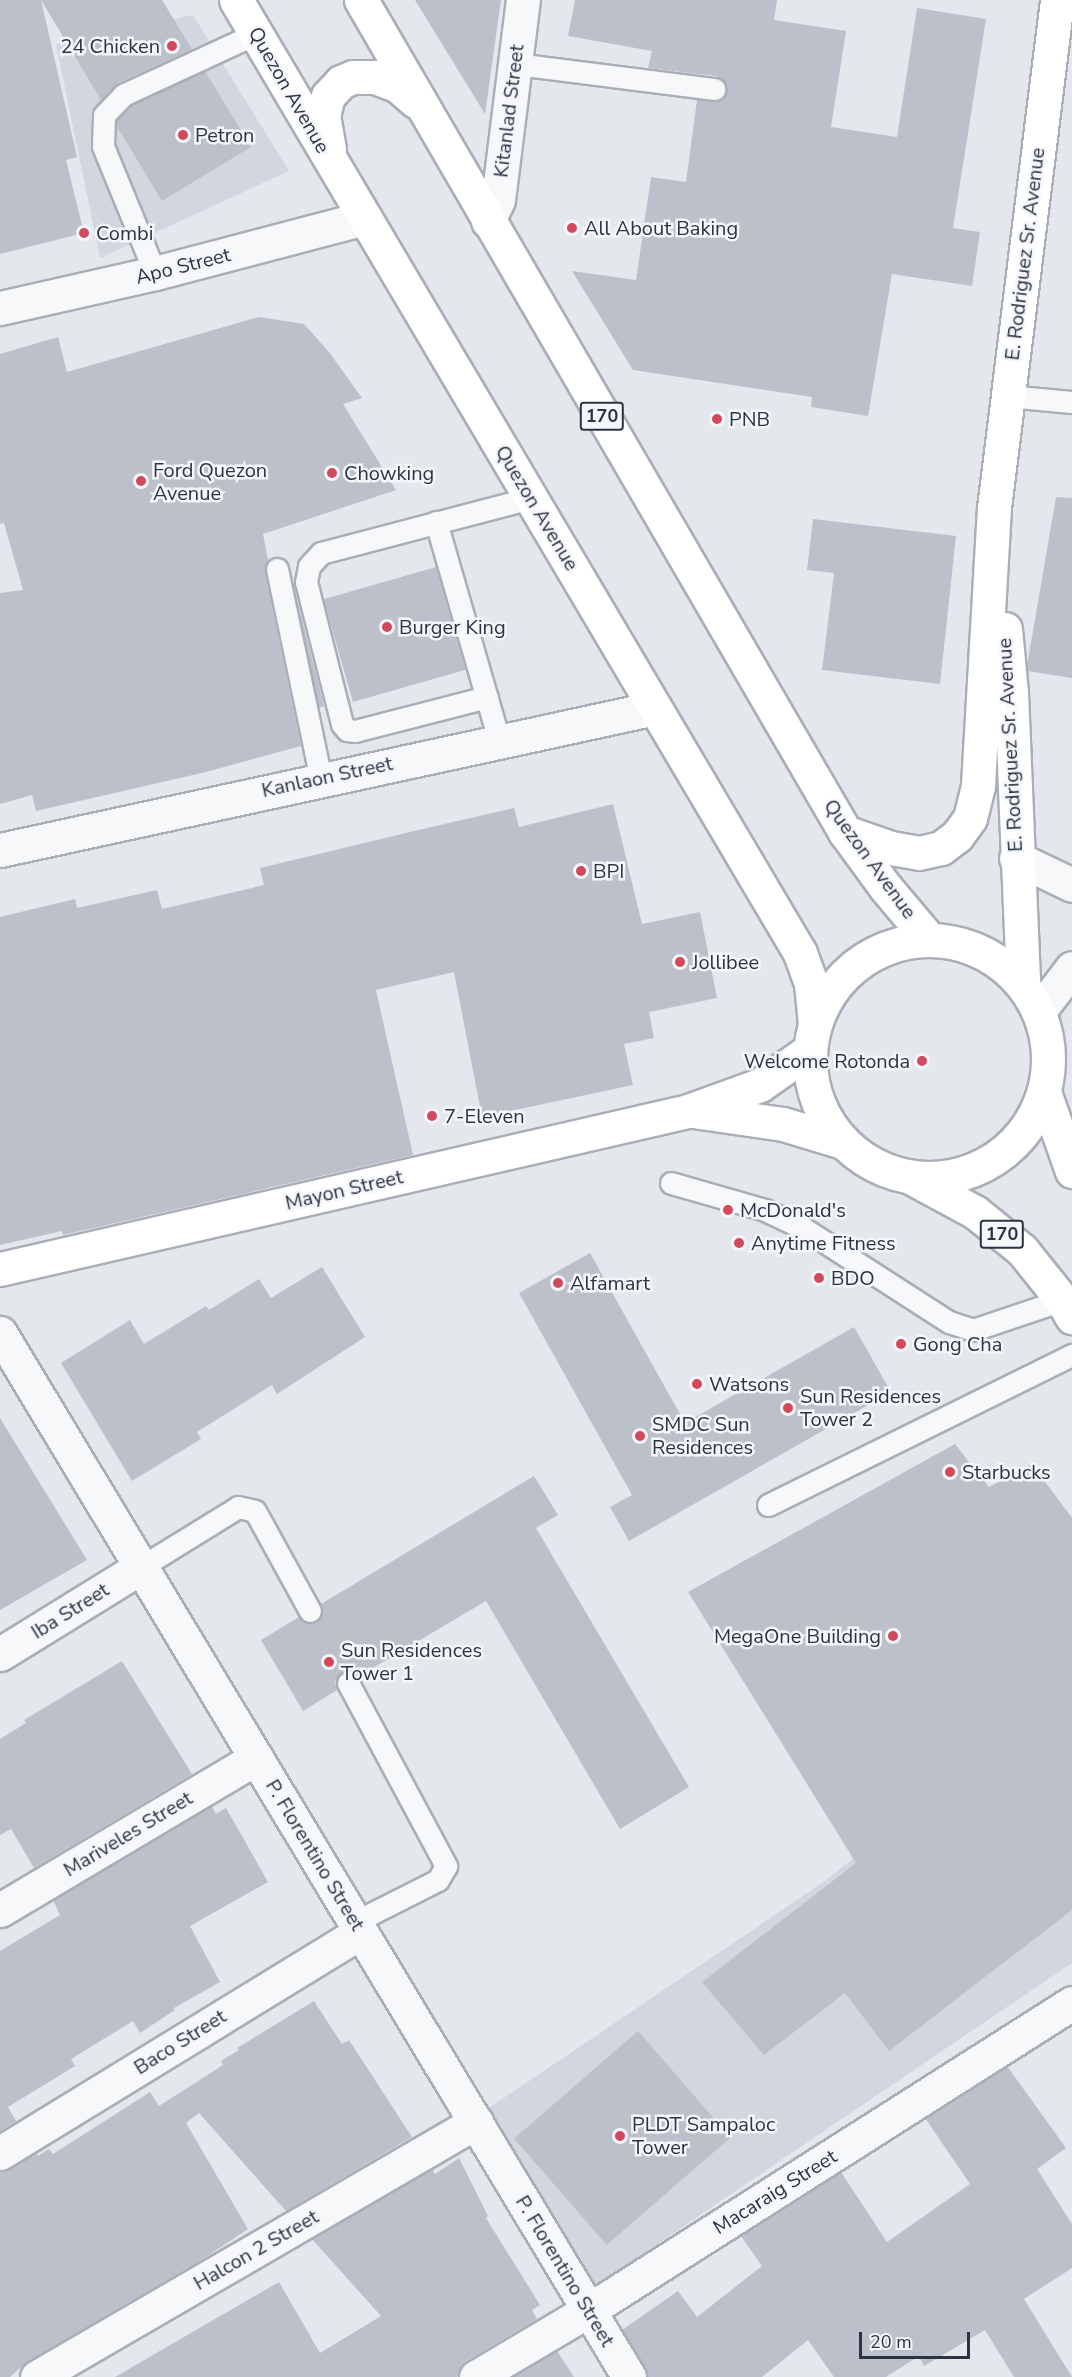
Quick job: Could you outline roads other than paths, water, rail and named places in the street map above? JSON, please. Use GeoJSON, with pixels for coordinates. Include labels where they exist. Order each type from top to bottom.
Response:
{"type":"FeatureCollection","features":[{"type":"Feature","properties":{"kind":"main road","name":"Quezon Avenue"},"geometry":{"type":"LineString","coordinates":[[236,0],[800,953],[811,984],[812,1037]]}},
{"type":"Feature","properties":{"kind":"main road","name":"Quezon Avenue"},"geometry":{"type":"LineString","coordinates":[[361,0],[845,832],[886,888],[929,939]]}},
{"type":"Feature","properties":{"kind":"main road","name":"E. Rodriguez Sr. Avenue"},"geometry":{"type":"LineString","coordinates":[[845,832],[891,848],[919,853],[941,848],[957,836],[970,818],[982,754],[994,508],[1057,0]]}},
{"type":"Feature","properties":{"kind":"main road"},"geometry":{"type":"LineString","coordinates":[[336,170],[325,135],[323,116],[328,96],[341,82],[363,75],[385,80],[408,93],[424,111]]}},
{"type":"Feature","properties":{"kind":"main road","name":"E. Rodriguez Sr. Avenue"},"geometry":{"type":"LineString","coordinates":[[994,508],[1011,693],[1016,858],[1023,983]]}},
{"type":"Feature","properties":{"kind":"main road","name":"170"},"geometry":{"type":"LineString","coordinates":[[910,1177],[956,1176],[993,1160],[1015,1142],[1027,1126],[1044,1092],[1048,1065],[1047,1046],[1039,1011],[1023,983],[1006,966],[986,952],[958,942],[929,939],[899,942],[871,954],[846,972],[827,996],[812,1037],[815,1095],[822,1112],[843,1142],[872,1164],[910,1177],[975,1212],[1022,1250],[1067,1308]]}},
{"type":"Feature","properties":{"kind":"main road","name":"Mayon Street"},"geometry":{"type":"LineString","coordinates":[[0,1269],[688,1111],[760,1085],[812,1037]]}},
{"type":"Feature","properties":{"kind":"main road","name":"170"},"geometry":{"type":"LineString","coordinates":[[1044,1092],[1072,1171]]}},
{"type":"Feature","properties":{"kind":"main road","name":"Mayon Street"},"geometry":{"type":"LineString","coordinates":[[688,1111],[783,1124],[843,1142]]}},
{"type":"Feature","properties":{"kind":"street","name":"Kitanlad Street"},"geometry":{"type":"LineString","coordinates":[[488,221],[498,200],[524,0]]}},
{"type":"Feature","properties":{"kind":"street","name":"Apo Street"},"geometry":{"type":"LineString","coordinates":[[0,308],[155,273],[366,218]]}},
{"type":"Feature","properties":{"kind":"street","name":"Kanlaon Street"},"geometry":{"type":"LineString","coordinates":[[0,849],[655,708]]}},
{"type":"Feature","properties":{"kind":"street"},"geometry":{"type":"LineString","coordinates":[[1016,858],[1072,885]]}},
{"type":"Feature","properties":{"kind":"street"},"geometry":{"type":"LineString","coordinates":[[1039,1011],[1072,968]]}},
{"type":"Feature","properties":{"kind":"street","name":"P. Florentino Street"},"geometry":{"type":"LineString","coordinates":[[0,1334],[8,1367],[142,1556],[256,1758],[629,2377]]}},
{"type":"Feature","properties":{"kind":"street","name":"Iba Street"},"geometry":{"type":"LineString","coordinates":[[0,1654],[142,1556]]}},
{"type":"Feature","properties":{"kind":"street","name":"Mariveles Street"},"geometry":{"type":"LineString","coordinates":[[0,1910],[256,1758]]}},
{"type":"Feature","properties":{"kind":"street","name":"Baco Street"},"geometry":{"type":"LineString","coordinates":[[0,2153],[358,1927]]}},
{"type":"Feature","properties":{"kind":"street","name":"Macaraig Street"},"geometry":{"type":"LineString","coordinates":[[476,2377],[589,2310],[1072,2003]]}},
{"type":"Feature","properties":{"kind":"street","name":"Halcon 2 Street"},"geometry":{"type":"LineString","coordinates":[[37,2377],[476,2122]]}},
{"type":"Feature","properties":{"kind":"lane"},"geometry":{"type":"LineString","coordinates":[[155,273],[103,146],[105,115],[123,95],[257,33]]}},
{"type":"Feature","properties":{"kind":"lane"},"geometry":{"type":"LineString","coordinates":[[516,64],[714,89]]}},
{"type":"Feature","properties":{"kind":"lane"},"geometry":{"type":"LineString","coordinates":[[1007,396],[1072,402]]}},
{"type":"Feature","properties":{"kind":"lane"},"geometry":{"type":"LineString","coordinates":[[487,697],[355,731],[347,730],[342,724],[306,582],[309,566],[321,553],[531,498]]}},
{"type":"Feature","properties":{"kind":"lane"},"geometry":{"type":"LineString","coordinates":[[436,522],[499,740]]}},
{"type":"Feature","properties":{"kind":"lane"},"geometry":{"type":"LineString","coordinates":[[276,569],[321,779]]}},
{"type":"Feature","properties":{"kind":"lane"},"geometry":{"type":"LineString","coordinates":[[671,1183],[765,1210],[794,1224],[949,1322],[973,1330],[1067,1308]]}},
{"type":"Feature","properties":{"kind":"lane"},"geometry":{"type":"LineString","coordinates":[[768,1505],[1072,1356]]}},
{"type":"Feature","properties":{"kind":"lane"},"geometry":{"type":"LineString","coordinates":[[142,1556],[238,1507],[255,1511],[310,1611]]}},
{"type":"Feature","properties":{"kind":"lane"},"geometry":{"type":"LineString","coordinates":[[348,1683],[446,1866],[438,1880],[358,1927]]}},
{"type":"Feature","properties":{"kind":"place","name":"24 Chicken"},"geometry":{"type":"Point","coordinates":[172,46]}},
{"type":"Feature","properties":{"kind":"place","name":"Petron"},"geometry":{"type":"Point","coordinates":[183,135]}},
{"type":"Feature","properties":{"kind":"place","name":"All About Baking"},"geometry":{"type":"Point","coordinates":[572,228]}},
{"type":"Feature","properties":{"kind":"place","name":"Combi"},"geometry":{"type":"Point","coordinates":[84,233]}},
{"type":"Feature","properties":{"kind":"place","name":"PNB"},"geometry":{"type":"Point","coordinates":[717,419]}},
{"type":"Feature","properties":{"kind":"place","name":"Chowking"},"geometry":{"type":"Point","coordinates":[332,473]}},
{"type":"Feature","properties":{"kind":"place","name":"Ford Quezon Avenue"},"geometry":{"type":"Point","coordinates":[141,481]}},
{"type":"Feature","properties":{"kind":"place","name":"Burger King"},"geometry":{"type":"Point","coordinates":[387,627]}},
{"type":"Feature","properties":{"kind":"place","name":"BPI"},"geometry":{"type":"Point","coordinates":[581,871]}},
{"type":"Feature","properties":{"kind":"place","name":"Jollibee"},"geometry":{"type":"Point","coordinates":[680,962]}},
{"type":"Feature","properties":{"kind":"place","name":"Welcome Rotonda"},"geometry":{"type":"Point","coordinates":[922,1061]}},
{"type":"Feature","properties":{"kind":"place","name":"7-Eleven"},"geometry":{"type":"Point","coordinates":[432,1116]}},
{"type":"Feature","properties":{"kind":"place","name":"McDonald's"},"geometry":{"type":"Point","coordinates":[728,1210]}},
{"type":"Feature","properties":{"kind":"place","name":"Anytime Fitness"},"geometry":{"type":"Point","coordinates":[739,1243]}},
{"type":"Feature","properties":{"kind":"place","name":"BDO"},"geometry":{"type":"Point","coordinates":[819,1278]}},
{"type":"Feature","properties":{"kind":"place","name":"Alfamart"},"geometry":{"type":"Point","coordinates":[558,1283]}},
{"type":"Feature","properties":{"kind":"place","name":"Gong Cha"},"geometry":{"type":"Point","coordinates":[901,1344]}},
{"type":"Feature","properties":{"kind":"place","name":"Watsons"},"geometry":{"type":"Point","coordinates":[697,1384]}},
{"type":"Feature","properties":{"kind":"place","name":"Sun Residences Tower 2"},"geometry":{"type":"Point","coordinates":[788,1408]}},
{"type":"Feature","properties":{"kind":"place","name":"SMDC Sun Residences"},"geometry":{"type":"Point","coordinates":[640,1436]}},
{"type":"Feature","properties":{"kind":"place","name":"Starbucks"},"geometry":{"type":"Point","coordinates":[950,1472]}},
{"type":"Feature","properties":{"kind":"place","name":"MegaOne Building"},"geometry":{"type":"Point","coordinates":[893,1636]}},
{"type":"Feature","properties":{"kind":"place","name":"Sun Residences Tower 1"},"geometry":{"type":"Point","coordinates":[329,1662]}},
{"type":"Feature","properties":{"kind":"place","name":"PLDT Sampaloc Tower"},"geometry":{"type":"Point","coordinates":[620,2136]}}]}
